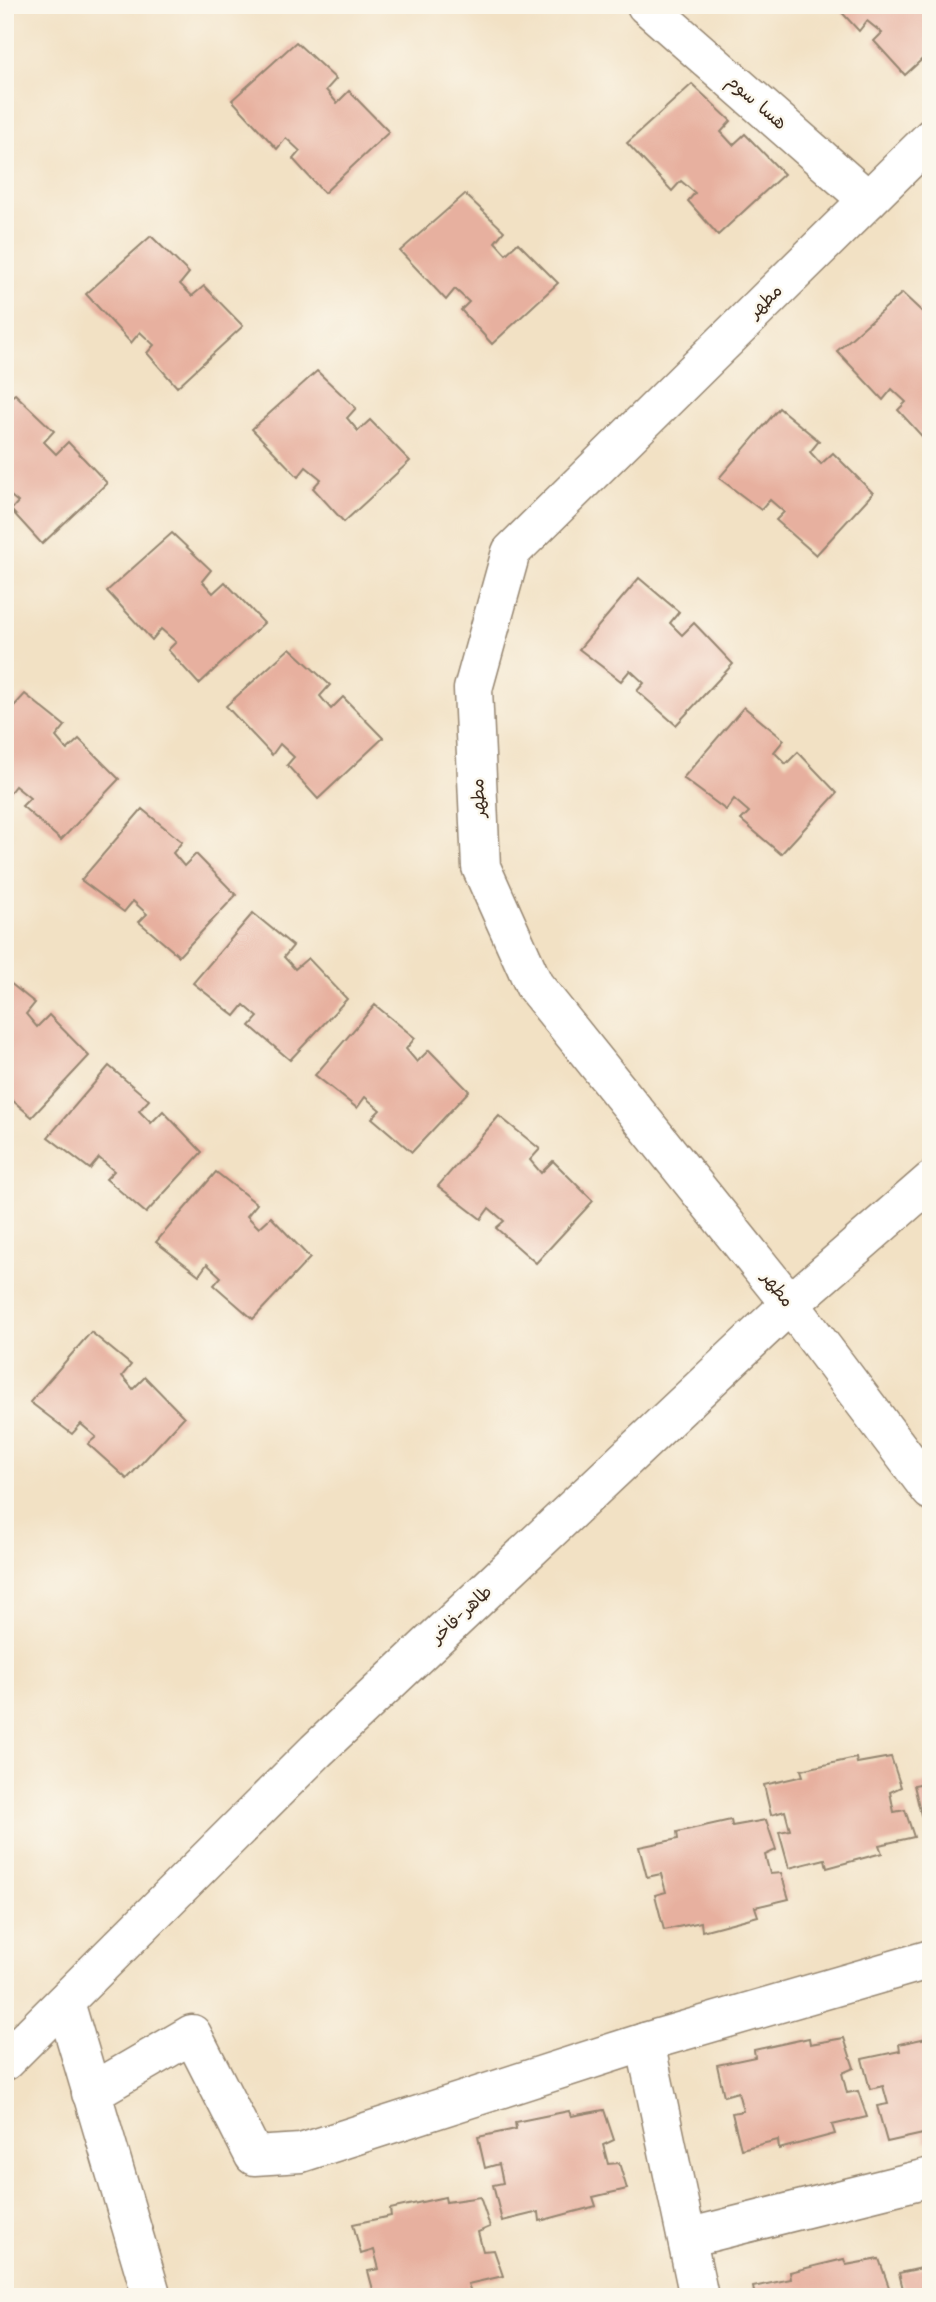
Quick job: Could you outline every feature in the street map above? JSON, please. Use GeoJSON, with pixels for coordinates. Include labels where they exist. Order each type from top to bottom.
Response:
{"type":"FeatureCollection","features":[{"type":"Feature","properties":{"kind":"street","name":"هسا سوم"},"geometry":{"type":"LineString","coordinates":[[646,5],[868,200]]}},
{"type":"Feature","properties":{"kind":"street","name":"مطهر"},"geometry":{"type":"LineString","coordinates":[[931,138],[511,551],[473,689],[481,867],[534,985],[790,1304],[931,1491]]}},
{"type":"Feature","properties":{"kind":"street","name":"طاهر-فاخر"},"geometry":{"type":"LineString","coordinates":[[5,2062],[316,1751],[790,1304],[931,1181]]}},
{"type":"Feature","properties":{"kind":"street"},"geometry":{"type":"LineString","coordinates":[[92,2093],[192,2034],[254,2156],[301,2153],[645,2042],[931,1959]]}},
{"type":"Feature","properties":{"kind":"street"},"geometry":{"type":"LineString","coordinates":[[65,2003],[152,2297]]}},
{"type":"Feature","properties":{"kind":"street"},"geometry":{"type":"LineString","coordinates":[[645,2042],[699,2297]]}},
{"type":"Feature","properties":{"kind":"street"},"geometry":{"type":"LineString","coordinates":[[687,2238],[931,2177]]}},
{"type":"Feature","properties":{"kind":"building"},"geometry":{"type":"Polygon","coordinates":[[[835,5],[931,5],[931,51],[905,75],[874,41],[882,33],[867,21],[859,31],[835,5]]]}},
{"type":"Feature","properties":{"kind":"building"},"geometry":{"type":"Polygon","coordinates":[[[296,42],[336,79],[326,90],[337,103],[349,91],[389,132],[324,193],[293,159],[300,151],[286,138],[277,149],[232,100],[296,42]]]}},
{"type":"Feature","properties":{"kind":"building"},"geometry":{"type":"Polygon","coordinates":[[[692,84],[731,121],[721,132],[733,145],[745,134],[784,174],[718,235],[688,201],[695,193],[681,181],[672,191],[627,143],[692,84]]]}},
{"type":"Feature","properties":{"kind":"building"},"geometry":{"type":"Polygon","coordinates":[[[465,194],[504,231],[495,242],[506,254],[518,243],[558,283],[492,344],[461,310],[469,302],[455,289],[446,300],[400,251],[465,194]]]}},
{"type":"Feature","properties":{"kind":"building"},"geometry":{"type":"Polygon","coordinates":[[[151,236],[189,273],[180,284],[192,296],[204,286],[243,326],[177,387],[147,353],[154,345],[140,332],[131,343],[86,294],[151,236]]]}},
{"type":"Feature","properties":{"kind":"building"},"geometry":{"type":"Polygon","coordinates":[[[902,293],[931,320],[929,444],[898,410],[906,402],[892,389],[883,400],[837,351],[902,293]]]}},
{"type":"Feature","properties":{"kind":"building"},"geometry":{"type":"Polygon","coordinates":[[[317,371],[356,408],[347,418],[358,431],[370,420],[410,461],[344,522],[313,488],[321,479],[306,467],[298,477],[252,429],[317,371]]]}},
{"type":"Feature","properties":{"kind":"building"},"geometry":{"type":"Polygon","coordinates":[[[15,394],[54,431],[44,442],[56,454],[68,442],[107,483],[42,544],[11,510],[18,502],[5,491],[5,402],[15,394]]]}},
{"type":"Feature","properties":{"kind":"building"},"geometry":{"type":"Polygon","coordinates":[[[779,408],[819,441],[810,452],[821,464],[833,453],[873,493],[816,555],[776,520],[784,512],[770,500],[761,510],[719,478],[779,408]]]}},
{"type":"Feature","properties":{"kind":"building"},"geometry":{"type":"Polygon","coordinates":[[[172,533],[211,570],[202,581],[213,593],[225,582],[264,623],[199,684],[168,650],[176,642],[161,629],[152,640],[107,591],[172,533]]]}},
{"type":"Feature","properties":{"kind":"building"},"geometry":{"type":"Polygon","coordinates":[[[639,578],[679,612],[670,623],[682,635],[694,623],[733,664],[676,725],[637,691],[644,683],[630,670],[621,681],[579,649],[639,578]]]}},
{"type":"Feature","properties":{"kind":"building"},"geometry":{"type":"Polygon","coordinates":[[[290,648],[330,685],[320,696],[331,709],[343,697],[383,738],[318,799],[287,765],[294,757],[280,744],[272,755],[226,706],[290,648]]]}},
{"type":"Feature","properties":{"kind":"building"},"geometry":{"type":"Polygon","coordinates":[[[25,694],[65,726],[56,737],[67,750],[79,739],[119,779],[61,840],[22,806],[30,798],[15,786],[5,795],[5,716],[25,694]]]}},
{"type":"Feature","properties":{"kind":"building"},"geometry":{"type":"Polygon","coordinates":[[[744,707],[784,740],[774,752],[786,764],[798,752],[837,793],[781,854],[741,820],[749,812],[734,799],[726,810],[683,778],[744,707]]]}},
{"type":"Feature","properties":{"kind":"building"},"geometry":{"type":"Polygon","coordinates":[[[142,809],[182,842],[173,853],[184,866],[196,854],[236,895],[179,956],[139,922],[147,914],[133,901],[124,912],[81,880],[142,809]]]}},
{"type":"Feature","properties":{"kind":"building"},"geometry":{"type":"Polygon","coordinates":[[[253,913],[293,946],[284,957],[295,969],[308,958],[347,999],[290,1060],[250,1026],[258,1017],[244,1005],[235,1016],[193,983],[253,913]]]}},
{"type":"Feature","properties":{"kind":"building"},"geometry":{"type":"Polygon","coordinates":[[[5,979],[35,1003],[26,1014],[37,1027],[49,1015],[89,1056],[32,1117],[5,1094],[5,979]]]}},
{"type":"Feature","properties":{"kind":"building"},"geometry":{"type":"Polygon","coordinates":[[[375,1005],[415,1038],[406,1049],[417,1062],[429,1050],[469,1091],[412,1152],[372,1118],[380,1110],[365,1097],[357,1108],[315,1075],[375,1005]]]}},
{"type":"Feature","properties":{"kind":"building"},"geometry":{"type":"Polygon","coordinates":[[[109,1066],[149,1100],[139,1111],[151,1123],[163,1111],[202,1152],[146,1213],[106,1179],[114,1171],[99,1158],[90,1169],[48,1137],[109,1066]]]}},
{"type":"Feature","properties":{"kind":"building"},"geometry":{"type":"Polygon","coordinates":[[[499,1116],[540,1149],[530,1160],[541,1173],[553,1161],[593,1201],[536,1263],[496,1228],[504,1221],[489,1208],[481,1219],[438,1186],[499,1116]]]}},
{"type":"Feature","properties":{"kind":"building"},"geometry":{"type":"Polygon","coordinates":[[[216,1172],[257,1204],[247,1216],[259,1228],[271,1217],[310,1258],[253,1319],[214,1285],[221,1277],[207,1264],[199,1275],[156,1242],[216,1172]]]}},
{"type":"Feature","properties":{"kind":"building"},"geometry":{"type":"Polygon","coordinates":[[[91,1332],[131,1365],[122,1376],[133,1389],[145,1377],[184,1417],[127,1479],[88,1444],[96,1437],[81,1424],[72,1434],[30,1402],[91,1332]]]}},
{"type":"Feature","properties":{"kind":"building"},"geometry":{"type":"Polygon","coordinates":[[[891,1757],[901,1787],[890,1792],[894,1812],[905,1810],[914,1837],[879,1845],[882,1853],[827,1868],[825,1859],[789,1868],[779,1832],[790,1830],[785,1811],[771,1815],[764,1785],[803,1776],[801,1770],[856,1758],[857,1763],[891,1757]]]}},
{"type":"Feature","properties":{"kind":"building"},"geometry":{"type":"Polygon","coordinates":[[[931,1782],[931,1813],[921,1815],[914,1785],[931,1782]]]}},
{"type":"Feature","properties":{"kind":"building"},"geometry":{"type":"Polygon","coordinates":[[[731,1820],[732,1826],[766,1820],[776,1850],[765,1855],[770,1874],[781,1873],[789,1899],[755,1907],[758,1916],[702,1931],[701,1922],[664,1930],[655,1895],[666,1892],[661,1874],[647,1877],[639,1847],[678,1839],[677,1832],[731,1820]]]}},
{"type":"Feature","properties":{"kind":"building"},"geometry":{"type":"Polygon","coordinates":[[[931,2037],[931,2141],[925,2142],[923,2134],[887,2142],[877,2106],[888,2104],[883,2086],[870,2089],[862,2059],[900,2051],[899,2044],[931,2037]]]}},
{"type":"Feature","properties":{"kind":"building"},"geometry":{"type":"Polygon","coordinates":[[[809,2038],[810,2044],[844,2038],[854,2068],[842,2073],[847,2093],[858,2091],[867,2117],[832,2125],[835,2134],[779,2149],[778,2140],[741,2149],[732,2113],[743,2111],[738,2092],[724,2096],[717,2065],[755,2057],[754,2050],[809,2038]]]}},
{"type":"Feature","properties":{"kind":"building"},"geometry":{"type":"Polygon","coordinates":[[[604,2110],[614,2140],[603,2145],[608,2164],[619,2163],[627,2189],[593,2197],[596,2206],[540,2221],[539,2212],[502,2221],[493,2185],[503,2183],[499,2164],[485,2168],[478,2137],[516,2129],[515,2122],[569,2111],[571,2116],[604,2110]]]}},
{"type":"Feature","properties":{"kind":"building"},"geometry":{"type":"Polygon","coordinates":[[[445,2197],[446,2202],[480,2197],[490,2227],[478,2232],[483,2251],[494,2250],[503,2276],[468,2284],[471,2292],[455,2297],[375,2297],[368,2271],[379,2269],[374,2250],[361,2254],[353,2224],[391,2216],[390,2209],[445,2197]]]}},
{"type":"Feature","properties":{"kind":"building"},"geometry":{"type":"Polygon","coordinates":[[[844,2259],[846,2265],[879,2259],[890,2290],[878,2294],[879,2297],[755,2297],[753,2287],[791,2279],[790,2272],[844,2259]]]}},
{"type":"Feature","properties":{"kind":"building"},"geometry":{"type":"Polygon","coordinates":[[[931,2266],[931,2297],[905,2297],[899,2273],[931,2266]]]}}]}
